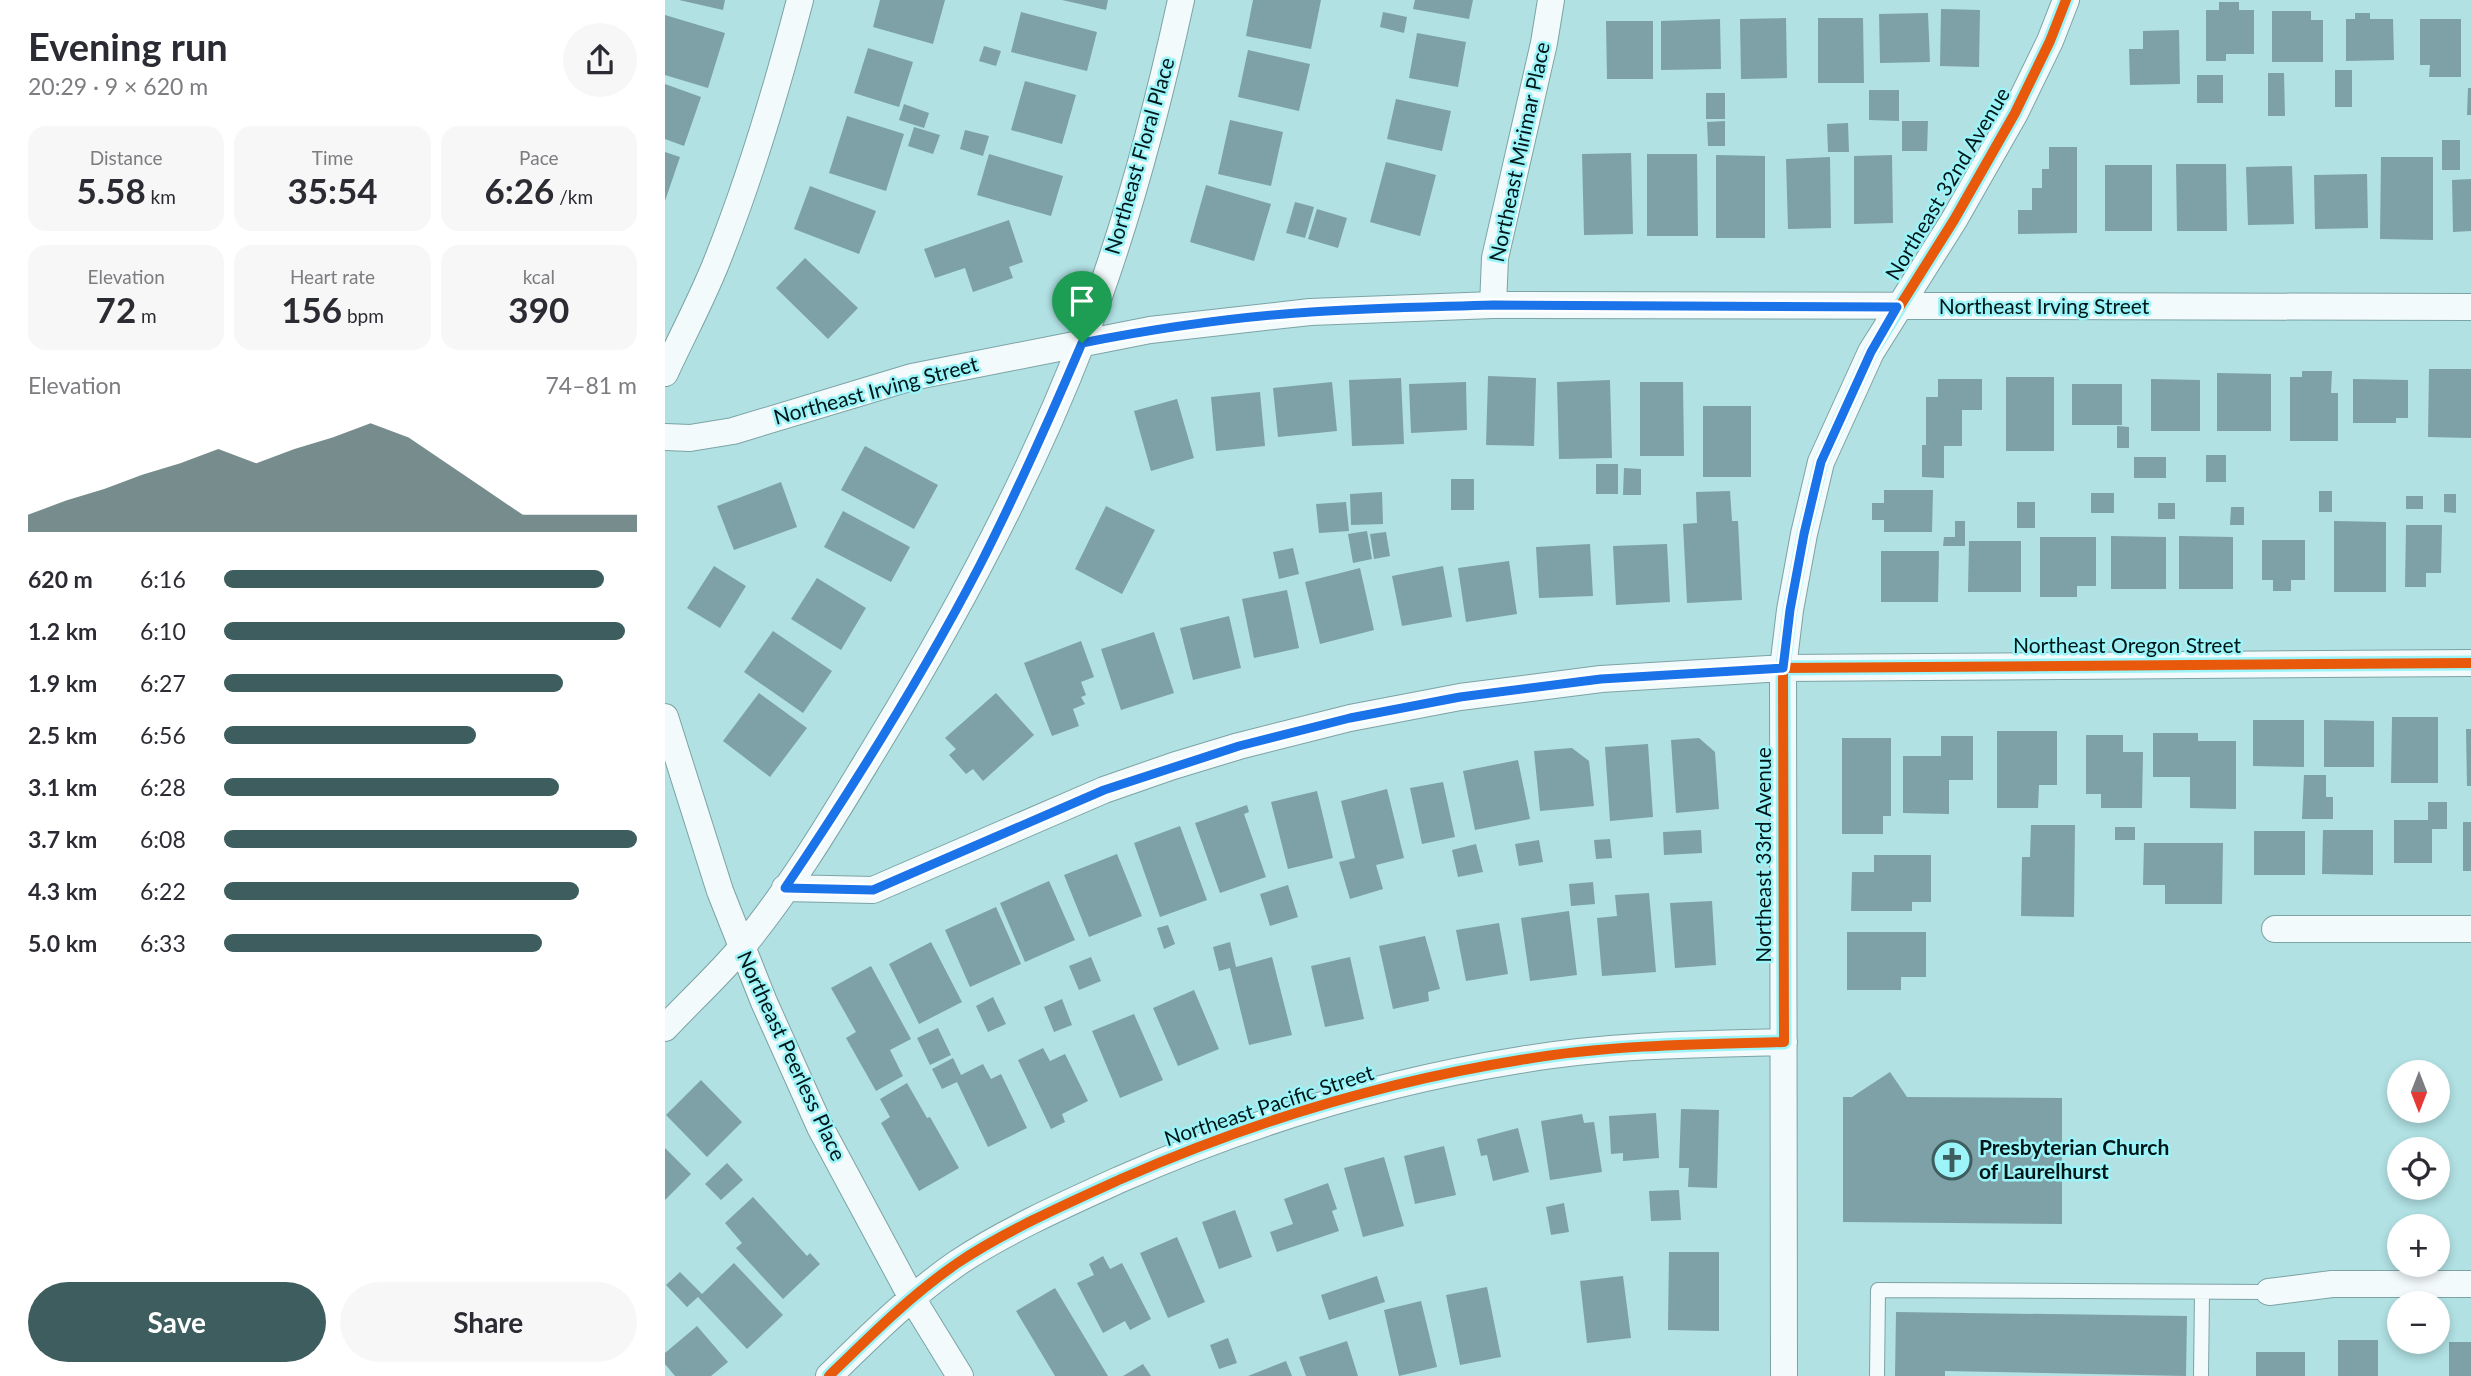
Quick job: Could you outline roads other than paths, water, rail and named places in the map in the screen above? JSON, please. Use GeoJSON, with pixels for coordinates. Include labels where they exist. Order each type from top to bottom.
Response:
{"type":"FeatureCollection","features":[{"type":"Feature","properties":{"kind":"street"},"geometry":{"type":"LineString","coordinates":[[665,373],[716,264],[743,192],[765,127],[800,0]]}},
{"type":"Feature","properties":{"kind":"street","name":"Northeast Floral Place"},"geometry":{"type":"LineString","coordinates":[[665,1028],[741,948],[832,819],[946,628],[980,564],[1044,432],[1082,343],[1142,158],[1181,0]]}},
{"type":"Feature","properties":{"kind":"street","name":"Northeast Mirimar Place"},"geometry":{"type":"LineString","coordinates":[[1493,305],[1495,258],[1544,43],[1551,0]]}},
{"type":"Feature","properties":{"kind":"street","name":"Northeast 32nd Avenue"},"geometry":{"type":"LineString","coordinates":[[1783,668],[1804,534],[1821,462],[1871,352],[1954,220],[2015,113],[2050,41],[2066,0]]}},
{"type":"Feature","properties":{"kind":"street","name":"Northeast Irving Street"},"geometry":{"type":"LineString","coordinates":[[665,437],[690,438],[733,431],[912,377],[1082,343],[1150,330],[1310,312],[1493,305],[2471,307]]}},
{"type":"Feature","properties":{"kind":"street","name":"Northeast Oregon Street"},"geometry":{"type":"LineString","coordinates":[[785,888],[873,890],[1104,790],[1239,746],[1350,718],[1460,697],[1601,679],[1783,668],[2471,663]]}},
{"type":"Feature","properties":{"kind":"street","name":"Northeast 33rd Avenue"},"geometry":{"type":"LineString","coordinates":[[1783,668],[1784,1376]]}},
{"type":"Feature","properties":{"kind":"street","name":"Northeast Peerless Place"},"geometry":{"type":"LineString","coordinates":[[665,717],[720,891],[741,948],[820,1127],[912,1298],[960,1376]]}},
{"type":"Feature","properties":{"kind":"street"},"geometry":{"type":"LineString","coordinates":[[2275,929],[2471,929]]}},
{"type":"Feature","properties":{"kind":"street","name":"Northeast Pacific Street"},"geometry":{"type":"LineString","coordinates":[[829,1376],[912,1298],[957,1263],[1021,1227],[1097,1190],[1201,1146],[1308,1109],[1378,1089],[1522,1059],[1593,1051],[1784,1042]]}},
{"type":"Feature","properties":{"kind":"street"},"geometry":{"type":"LineString","coordinates":[[2269,1292],[2332,1284],[2471,1284]]}},
{"type":"Feature","properties":{"kind":"lane"},"geometry":{"type":"LineString","coordinates":[[1877,1376],[1878,1290],[2269,1292]]}},
{"type":"Feature","properties":{"kind":"lane"},"geometry":{"type":"LineString","coordinates":[[2201,1376],[2202,1293]]}},
{"type":"Feature","properties":{"kind":"place","name":"Presbyterian Church of Laurelhurst"},"geometry":{"type":"Point","coordinates":[1952,1160]}}]}
